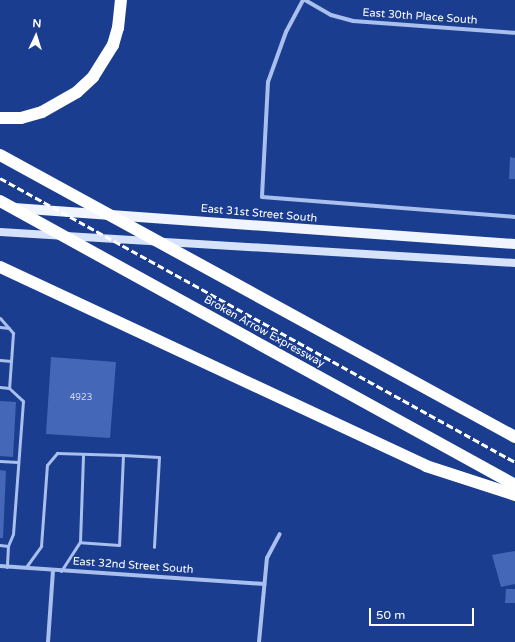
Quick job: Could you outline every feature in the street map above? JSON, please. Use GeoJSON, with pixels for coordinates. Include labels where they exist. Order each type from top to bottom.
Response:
{"type":"FeatureCollection","features":[{"type":"Feature","properties":{"kind":"highway"},"geometry":{"type":"LineString","coordinates":[[0,118],[20,118],[42,112],[77,92],[92,77],[113,45],[118,28],[121,0]]}},
{"type":"Feature","properties":{"kind":"highway"},"geometry":{"type":"LineString","coordinates":[[0,155],[515,437]]}},
{"type":"Feature","properties":{"kind":"highway","name":"Broken Arrow Expressway"},"geometry":{"type":"LineString","coordinates":[[0,201],[515,485]]}},
{"type":"Feature","properties":{"kind":"highway"},"geometry":{"type":"LineString","coordinates":[[0,267],[426,466],[515,495]]}},
{"type":"Feature","properties":{"kind":"main road","name":"East 31st Street South"},"geometry":{"type":"LineString","coordinates":[[0,208],[515,244]]}},
{"type":"Feature","properties":{"kind":"main road"},"geometry":{"type":"LineString","coordinates":[[0,232],[515,264]]}},
{"type":"Feature","properties":{"kind":"street","name":"East 30th Place South"},"geometry":{"type":"LineString","coordinates":[[304,0],[331,15],[353,22],[515,33]]}},
{"type":"Feature","properties":{"kind":"street","name":"East 31st Street South"},"geometry":{"type":"LineString","coordinates":[[304,0],[286,32],[268,82],[262,197],[515,217]]}},
{"type":"Feature","properties":{"kind":"street"},"geometry":{"type":"LineString","coordinates":[[259,642],[267,558],[280,534]]}},
{"type":"Feature","properties":{"kind":"street","name":"East 32nd Street South"},"geometry":{"type":"LineString","coordinates":[[0,566],[264,584]]}},
{"type":"Feature","properties":{"kind":"street"},"geometry":{"type":"LineString","coordinates":[[48,642],[53,570]]}},
{"type":"Feature","properties":{"kind":"lane"},"geometry":{"type":"LineString","coordinates":[[0,318],[13,333],[9,388]]}},
{"type":"Feature","properties":{"kind":"lane"},"geometry":{"type":"LineString","coordinates":[[0,328],[9,328]]}},
{"type":"Feature","properties":{"kind":"lane"},"geometry":{"type":"LineString","coordinates":[[0,360],[11,361]]}},
{"type":"Feature","properties":{"kind":"lane"},"geometry":{"type":"LineString","coordinates":[[0,388],[9,388],[23,401],[13,534],[8,546],[7,567]]}},
{"type":"Feature","properties":{"kind":"lane"},"geometry":{"type":"LineString","coordinates":[[26,568],[41,546],[47,465],[57,453],[123,454],[159,457],[154,547]]}},
{"type":"Feature","properties":{"kind":"lane"},"geometry":{"type":"LineString","coordinates":[[61,571],[80,542],[83,454]]}},
{"type":"Feature","properties":{"kind":"lane"},"geometry":{"type":"LineString","coordinates":[[80,542],[119,545],[123,454]]}},
{"type":"Feature","properties":{"kind":"lane"},"geometry":{"type":"LineString","coordinates":[[0,461],[18,462]]}},
{"type":"Feature","properties":{"kind":"lane"},"geometry":{"type":"LineString","coordinates":[[0,545],[8,546]]}},
{"type":"Feature","properties":{"kind":"building"},"geometry":{"type":"Polygon","coordinates":[[[510,157],[515,158],[515,179],[509,179],[510,157]]]}},
{"type":"Feature","properties":{"kind":"building"},"geometry":{"type":"Polygon","coordinates":[[[51,357],[116,362],[110,438],[46,434],[51,357]]]}},
{"type":"Feature","properties":{"kind":"building"},"geometry":{"type":"Polygon","coordinates":[[[0,401],[16,402],[13,457],[0,456],[0,401]]]}},
{"type":"Feature","properties":{"kind":"building"},"geometry":{"type":"Polygon","coordinates":[[[0,470],[6,471],[3,538],[0,538],[0,470]]]}},
{"type":"Feature","properties":{"kind":"building"},"geometry":{"type":"Polygon","coordinates":[[[515,551],[515,584],[501,587],[492,555],[515,551]]]}},
{"type":"Feature","properties":{"kind":"building"},"geometry":{"type":"Polygon","coordinates":[[[506,589],[515,589],[515,603],[505,603],[506,589]]]}},
{"type":"Feature","properties":{"kind":"railway"},"geometry":{"type":"LineString","coordinates":[[0,178],[515,462]]}}]}
